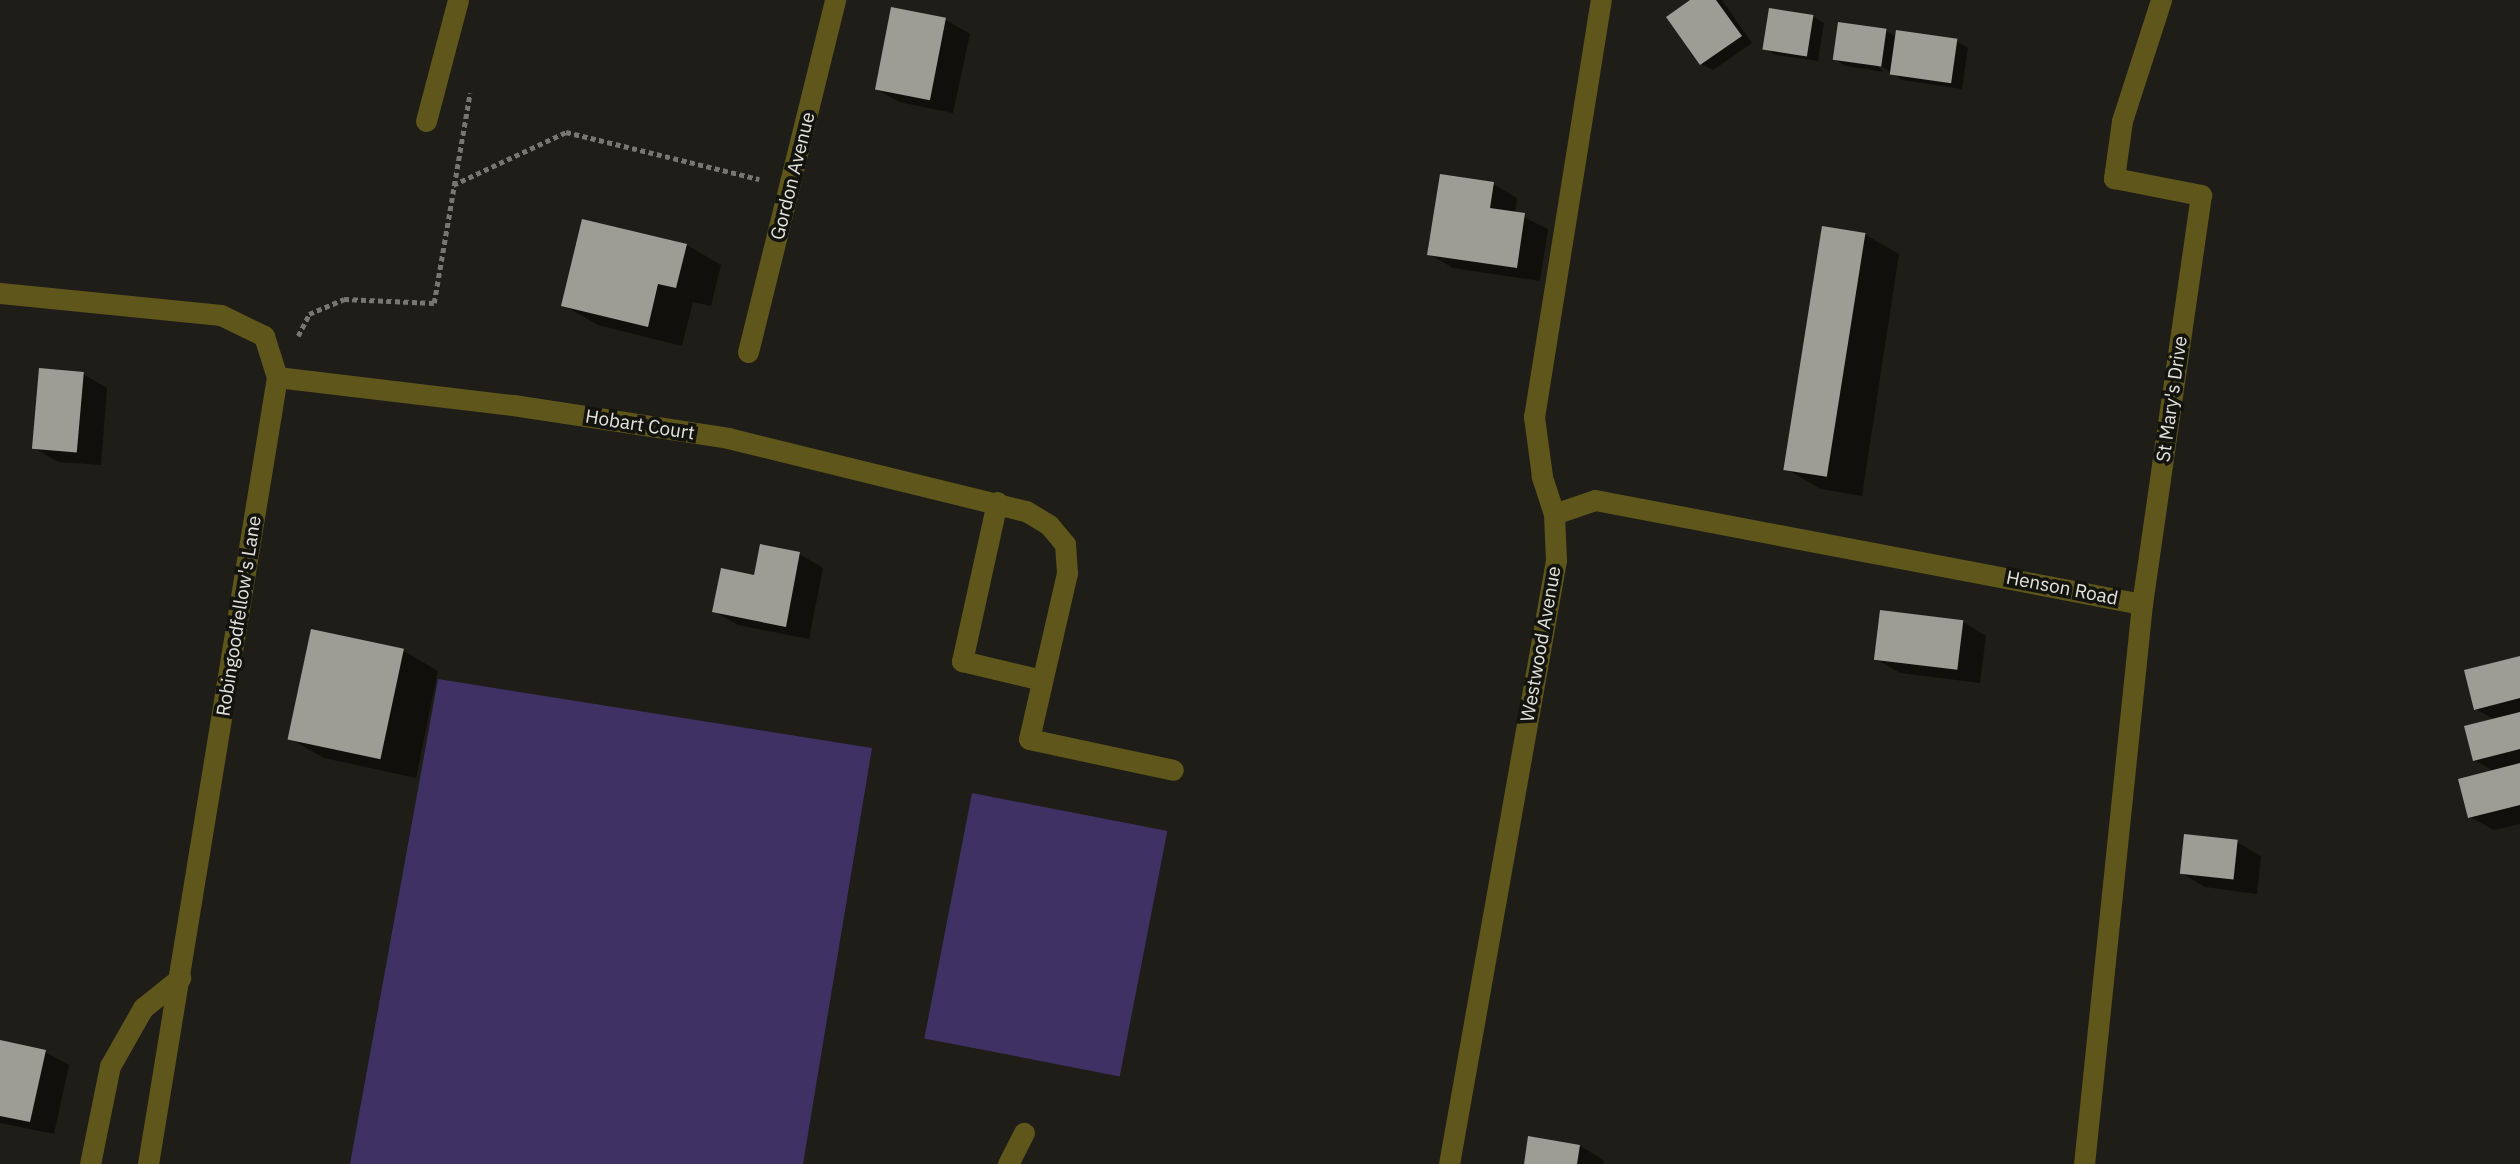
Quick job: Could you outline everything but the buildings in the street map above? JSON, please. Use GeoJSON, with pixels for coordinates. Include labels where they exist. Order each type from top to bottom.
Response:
{"type":"FeatureCollection","features":[{"type":"Feature","properties":{"kind":"street"},"geometry":{"type":"LineString","coordinates":[[426,121],[458,0]]}},
{"type":"Feature","properties":{"kind":"street","name":"Gordon Avenue"},"geometry":{"type":"LineString","coordinates":[[748,352],[835,0]]}},
{"type":"Feature","properties":{"kind":"street","name":"Westwood Avenue"},"geometry":{"type":"LineString","coordinates":[[1449,1164],[1556,560],[1554,514],[1542,476],[1534,417],[1601,0]]}},
{"type":"Feature","properties":{"kind":"street","name":"St Mary's Drive"},"geometry":{"type":"LineString","coordinates":[[2142,604],[2201,195],[2114,178],[2122,121],[2161,0]]}},
{"type":"Feature","properties":{"kind":"street","name":"Robingoodfellow's Lane"},"geometry":{"type":"LineString","coordinates":[[0,293],[221,315],[264,336],[277,377],[148,1164]]}},
{"type":"Feature","properties":{"kind":"street","name":"Hobart Court"},"geometry":{"type":"LineString","coordinates":[[277,377],[513,405],[728,438],[997,502],[1049,525],[1065,544],[1067,573],[1029,739],[1173,770]]}},
{"type":"Feature","properties":{"kind":"street","name":"Henson Road"},"geometry":{"type":"LineString","coordinates":[[1554,514],[1595,500],[2142,604],[2084,1164]]}},
{"type":"Feature","properties":{"kind":"street"},"geometry":{"type":"LineString","coordinates":[[997,502],[962,661],[1042,680]]}},
{"type":"Feature","properties":{"kind":"street"},"geometry":{"type":"LineString","coordinates":[[90,1164],[110,1066],[143,1008],[180,978]]}},
{"type":"Feature","properties":{"kind":"street"},"geometry":{"type":"LineString","coordinates":[[1008,1164],[1024,1133]]}},
{"type":"Feature","properties":{"kind":"path"},"geometry":{"type":"LineString","coordinates":[[277,377],[309,314],[344,299],[434,303],[471,88]]}},
{"type":"Feature","properties":{"kind":"path"},"geometry":{"type":"LineString","coordinates":[[453,185],[566,132],[791,186]]}},
{"type":"Feature","properties":{"kind":"shaded area"},"geometry":{"type":"Polygon","coordinates":[[[438,679],[872,748],[803,1164],[350,1164],[438,679]]]}},
{"type":"Feature","properties":{"kind":"shaded area"},"geometry":{"type":"Polygon","coordinates":[[[972,793],[1167,831],[1120,1076],[924,1038],[972,793]]]}}]}
